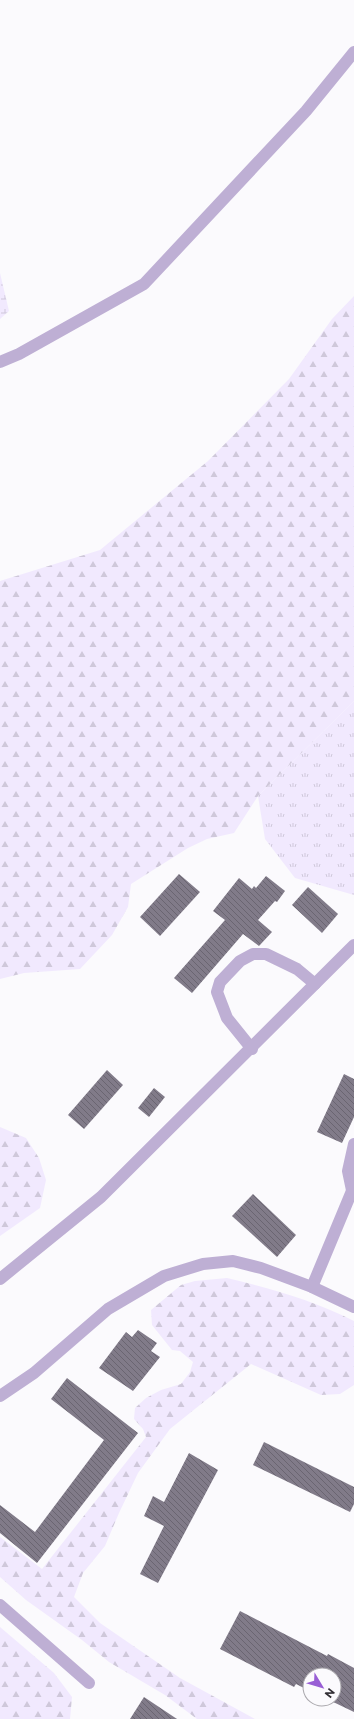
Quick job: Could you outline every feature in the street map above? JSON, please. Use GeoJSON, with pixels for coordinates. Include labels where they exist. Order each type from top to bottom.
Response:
{"type":"FeatureCollection","features":[{"type":"Feature","properties":{"kind":"street"},"geometry":{"type":"LineString","coordinates":[[0,362],[19,354],[144,284],[306,111],[354,52]]}},
{"type":"Feature","properties":{"kind":"street"},"geometry":{"type":"LineString","coordinates":[[0,1279],[101,1197],[252,1049],[354,945]]}},
{"type":"Feature","properties":{"kind":"street"},"geometry":{"type":"LineString","coordinates":[[252,1049],[227,1018],[218,992],[220,982],[240,961],[254,954],[266,954],[297,969],[315,984]]}},
{"type":"Feature","properties":{"kind":"street"},"geometry":{"type":"LineString","coordinates":[[312,1288],[353,1192],[348,1171],[354,1144]]}},
{"type":"Feature","properties":{"kind":"street"},"geometry":{"type":"LineString","coordinates":[[0,1396],[34,1373],[108,1309],[164,1276],[203,1264],[233,1261],[261,1268],[312,1288],[354,1307]]}},
{"type":"Feature","properties":{"kind":"street"},"geometry":{"type":"LineString","coordinates":[[0,1605],[89,1683]]}},
{"type":"Feature","properties":{"kind":"green space"},"geometry":{"type":"Polygon","coordinates":[[[0,273],[9,311],[0,319],[0,273]]]}},
{"type":"Feature","properties":{"kind":"green space"},"geometry":{"type":"Polygon","coordinates":[[[354,296],[354,701],[258,796],[234,833],[207,839],[188,848],[131,884],[128,907],[112,935],[80,969],[24,973],[0,979],[0,581],[100,550],[208,461],[289,379],[332,319],[354,296]]]}},
{"type":"Feature","properties":{"kind":"green space"},"geometry":{"type":"Polygon","coordinates":[[[354,701],[354,895],[295,878],[265,839],[258,796],[354,701]]]}},
{"type":"Feature","properties":{"kind":"green space"},"geometry":{"type":"Polygon","coordinates":[[[0,1127],[26,1138],[39,1158],[46,1180],[40,1208],[0,1236],[0,1127]]]}},
{"type":"Feature","properties":{"kind":"green space"},"geometry":{"type":"Polygon","coordinates":[[[227,1278],[292,1296],[324,1307],[354,1321],[354,1385],[340,1394],[321,1395],[251,1364],[170,1429],[138,1473],[105,1546],[83,1573],[74,1597],[100,1623],[180,1678],[255,1719],[197,1719],[165,1695],[109,1662],[82,1640],[26,1600],[0,1577],[0,1537],[42,1569],[146,1437],[143,1429],[134,1419],[135,1408],[146,1398],[161,1390],[181,1384],[190,1372],[193,1362],[180,1351],[172,1350],[152,1325],[151,1310],[181,1285],[195,1281],[227,1278]]]}},
{"type":"Feature","properties":{"kind":"green space"},"geometry":{"type":"Polygon","coordinates":[[[0,1627],[54,1673],[72,1697],[70,1719],[0,1719],[0,1627]]]}},
{"type":"Feature","properties":{"kind":"building"},"geometry":{"type":"Polygon","coordinates":[[[179,874],[200,892],[160,936],[140,917],[179,874]]]}},
{"type":"Feature","properties":{"kind":"building"},"geometry":{"type":"Polygon","coordinates":[[[266,876],[285,891],[277,902],[275,901],[258,920],[272,932],[259,946],[243,934],[192,993],[174,978],[225,920],[213,911],[239,878],[252,889],[254,886],[256,888],[266,876]]]}},
{"type":"Feature","properties":{"kind":"building"},"geometry":{"type":"Polygon","coordinates":[[[308,887],[338,914],[322,933],[292,905],[308,887]]]}},
{"type":"Feature","properties":{"kind":"building"},"geometry":{"type":"Polygon","coordinates":[[[107,1070],[123,1085],[84,1129],[68,1115],[107,1070]]]}},
{"type":"Feature","properties":{"kind":"building"},"geometry":{"type":"Polygon","coordinates":[[[344,1074],[354,1079],[354,1117],[342,1143],[317,1132],[344,1074]]]}},
{"type":"Feature","properties":{"kind":"building"},"geometry":{"type":"Polygon","coordinates":[[[154,1088],[165,1097],[149,1117],[138,1108],[154,1088]]]}},
{"type":"Feature","properties":{"kind":"building"},"geometry":{"type":"Polygon","coordinates":[[[253,1194],[296,1235],[277,1257],[232,1216],[253,1194]]]}},
{"type":"Feature","properties":{"kind":"building"},"geometry":{"type":"Polygon","coordinates":[[[138,1330],[157,1343],[151,1351],[160,1357],[133,1391],[99,1368],[126,1332],[132,1337],[138,1330]]]}},
{"type":"Feature","properties":{"kind":"building"},"geometry":{"type":"Polygon","coordinates":[[[67,1378],[138,1433],[37,1563],[0,1533],[0,1505],[35,1532],[104,1440],[51,1399],[67,1378]]]}},
{"type":"Feature","properties":{"kind":"building"},"geometry":{"type":"Polygon","coordinates":[[[264,1442],[354,1487],[354,1504],[350,1512],[253,1465],[264,1442]]]}},
{"type":"Feature","properties":{"kind":"building"},"geometry":{"type":"Polygon","coordinates":[[[189,1453],[218,1470],[158,1583],[140,1574],[164,1526],[144,1516],[153,1496],[164,1502],[189,1453]]]}},
{"type":"Feature","properties":{"kind":"building"},"geometry":{"type":"Polygon","coordinates":[[[240,1611],[327,1656],[328,1654],[354,1668],[354,1712],[342,1706],[342,1667],[302,1667],[302,1687],[296,1684],[294,1687],[220,1649],[240,1611]]]}},
{"type":"Feature","properties":{"kind":"building"},"geometry":{"type":"Polygon","coordinates":[[[144,1697],[177,1719],[130,1719],[144,1697]]]}}]}
